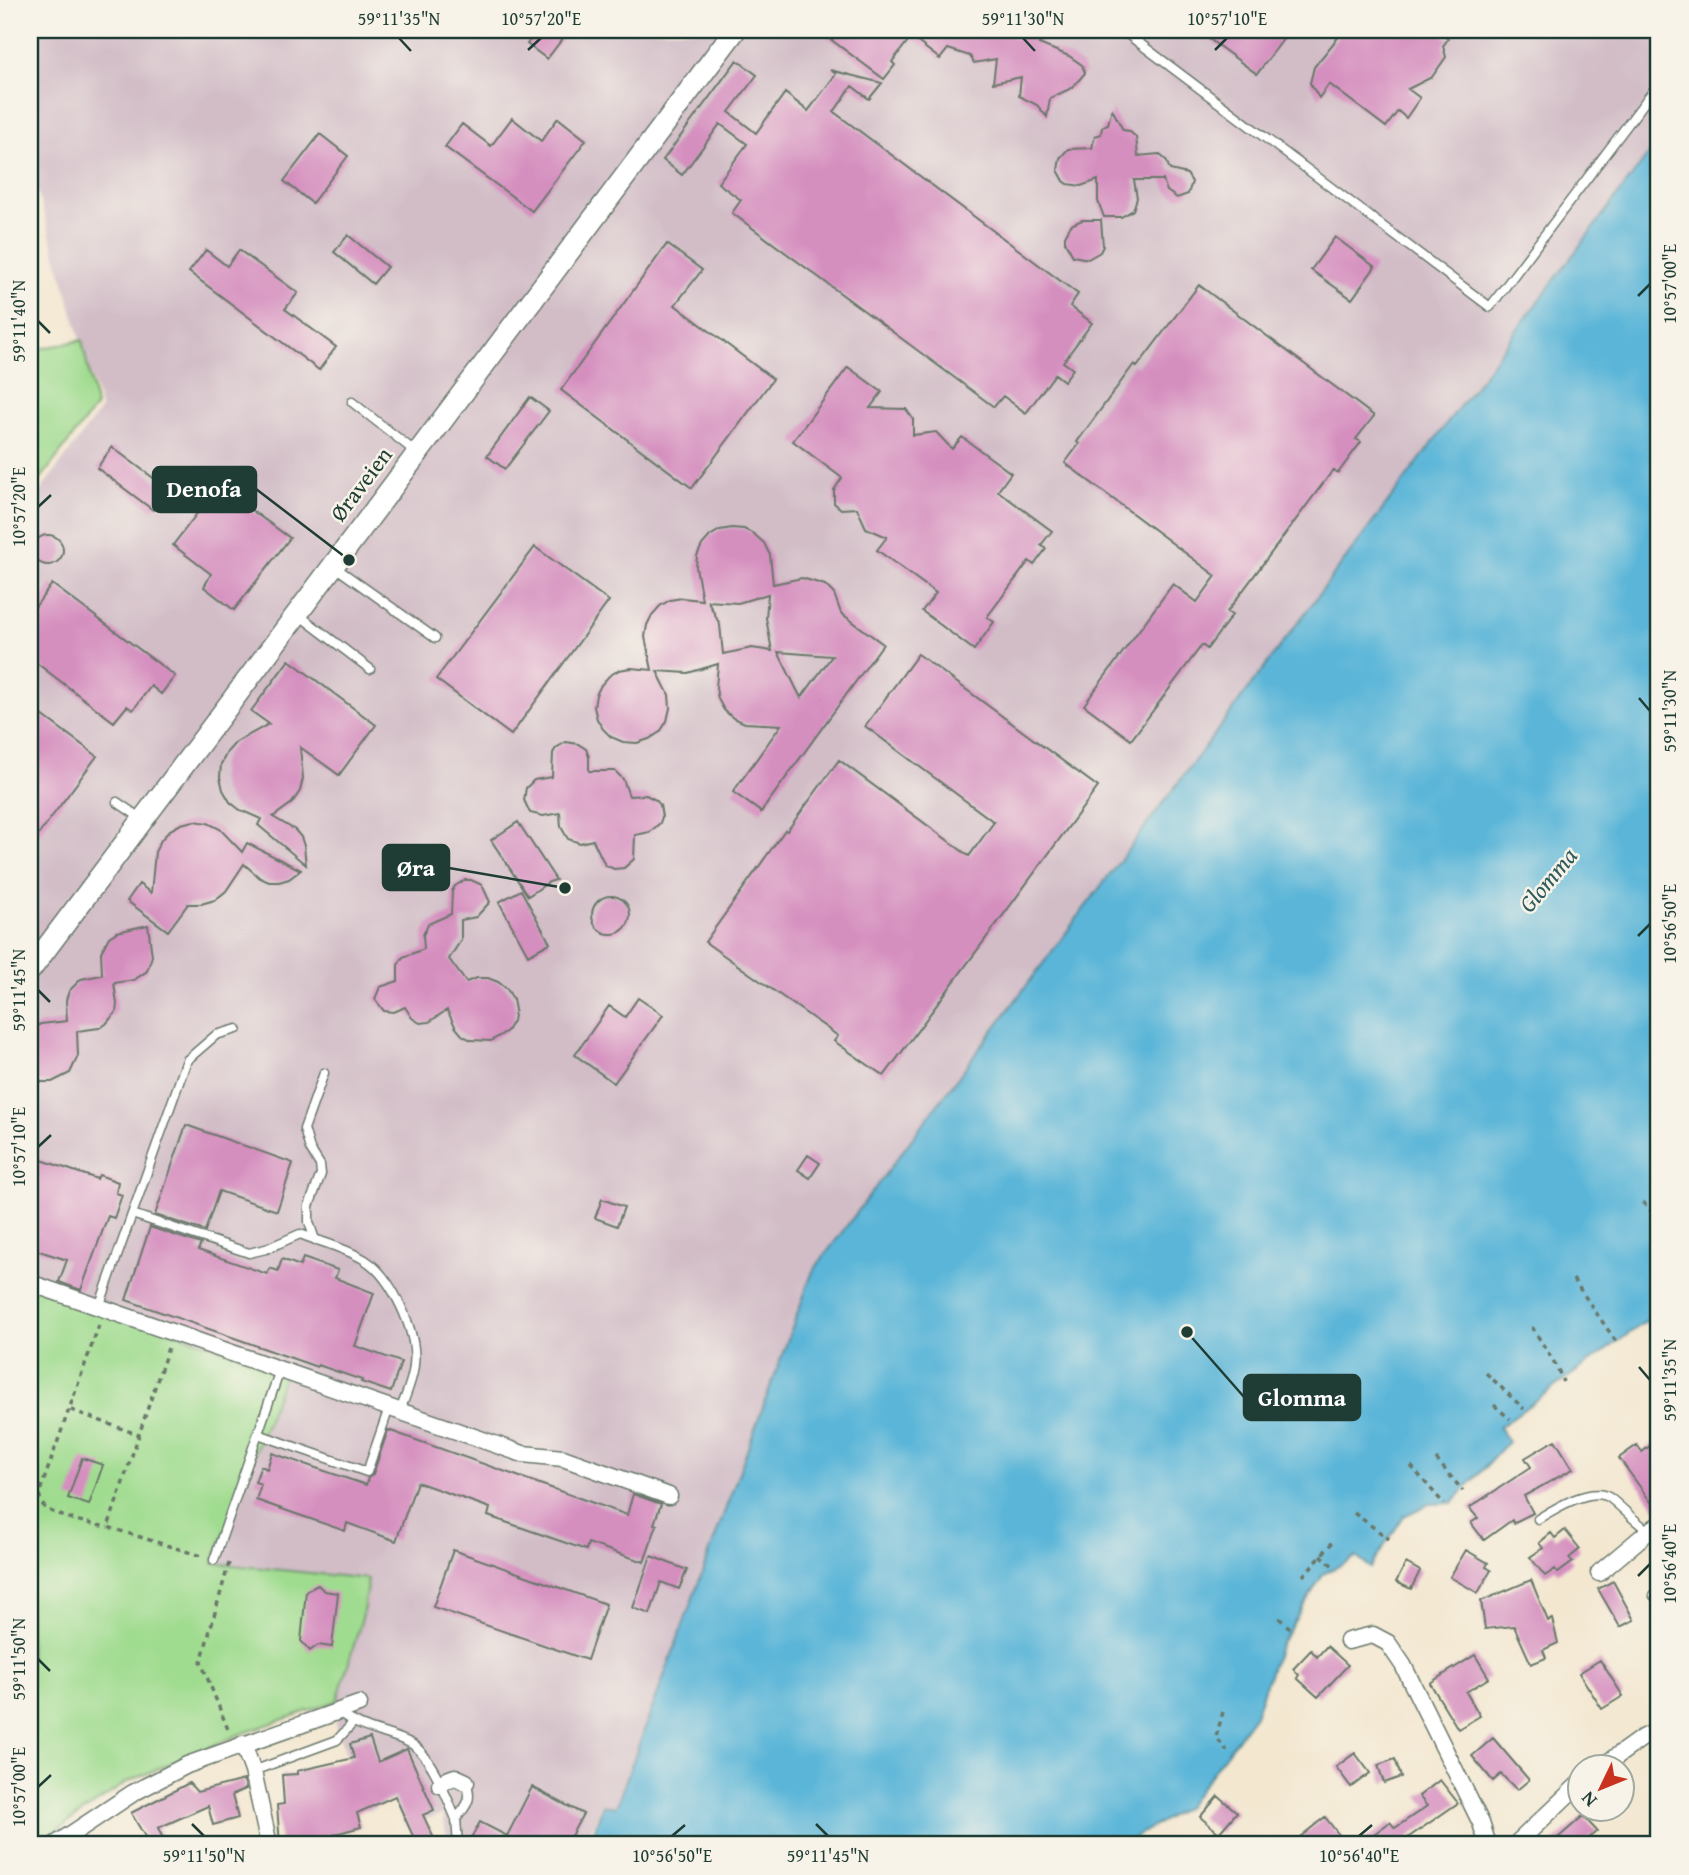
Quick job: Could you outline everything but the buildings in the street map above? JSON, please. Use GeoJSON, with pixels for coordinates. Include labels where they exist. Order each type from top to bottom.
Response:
{"type":"FeatureCollection","features":[{"type":"Feature","properties":{"kind":"street","name":"Øraveien"},"geometry":{"type":"LineString","coordinates":[[30,970],[735,30]]}},
{"type":"Feature","properties":{"kind":"street"},"geometry":{"type":"LineString","coordinates":[[30,1283],[523,1454],[563,1458],[669,1496]]}},
{"type":"Feature","properties":{"kind":"street"},"geometry":{"type":"LineString","coordinates":[[1599,1573],[1654,1528]]}},
{"type":"Feature","properties":{"kind":"street"},"geometry":{"type":"LineString","coordinates":[[1348,1641],[1373,1635],[1388,1643],[1403,1665],[1481,1823],[1488,1845]]}},
{"type":"Feature","properties":{"kind":"street"},"geometry":{"type":"LineString","coordinates":[[55,1845],[133,1793],[187,1766],[359,1704]]}},
{"type":"Feature","properties":{"kind":"street"},"geometry":{"type":"LineString","coordinates":[[1623,1752],[1659,1731]]}},
{"type":"Feature","properties":{"kind":"street"},"geometry":{"type":"LineString","coordinates":[[239,1746],[253,1771],[269,1845]]}},
{"type":"Feature","properties":{"kind":"street"},"geometry":{"type":"LineString","coordinates":[[440,1785],[455,1777],[466,1782]]}},
{"type":"Feature","properties":{"kind":"street"},"geometry":{"type":"LineString","coordinates":[[1515,1845],[1566,1796]]}},
{"type":"Feature","properties":{"kind":"lane"},"geometry":{"type":"LineString","coordinates":[[1122,30],[1490,307],[1659,83]]}},
{"type":"Feature","properties":{"kind":"lane"},"geometry":{"type":"LineString","coordinates":[[352,402],[417,453]]}},
{"type":"Feature","properties":{"kind":"lane"},"geometry":{"type":"LineString","coordinates":[[333,565],[435,638]]}},
{"type":"Feature","properties":{"kind":"lane"},"geometry":{"type":"LineString","coordinates":[[297,613],[370,669]]}},
{"type":"Feature","properties":{"kind":"lane"},"geometry":{"type":"LineString","coordinates":[[117,802],[142,819]]}},
{"type":"Feature","properties":{"kind":"lane"},"geometry":{"type":"LineString","coordinates":[[102,1308],[187,1060],[216,1035],[237,1029]]}},
{"type":"Feature","properties":{"kind":"lane"},"geometry":{"type":"LineString","coordinates":[[315,1240],[309,1222],[309,1206],[321,1174],[320,1165],[310,1149],[304,1129],[324,1073]]}},
{"type":"Feature","properties":{"kind":"lane"},"geometry":{"type":"LineString","coordinates":[[132,1214],[249,1253],[266,1249],[300,1234],[362,1258],[375,1266],[396,1297],[407,1323],[414,1364],[367,1472],[258,1434]]}},
{"type":"Feature","properties":{"kind":"lane"},"geometry":{"type":"LineString","coordinates":[[216,1556],[280,1370]]}},
{"type":"Feature","properties":{"kind":"lane"},"geometry":{"type":"LineString","coordinates":[[1538,1519],[1569,1503],[1600,1494],[1610,1499],[1632,1520],[1654,1528]]}},
{"type":"Feature","properties":{"kind":"lane"},"geometry":{"type":"LineString","coordinates":[[339,1712],[353,1723],[414,1745],[428,1760],[456,1819],[458,1845]]}},
{"type":"Feature","properties":{"kind":"lane"},"geometry":{"type":"LineString","coordinates":[[253,1771],[337,1740],[353,1723]]}},
{"type":"Feature","properties":{"kind":"lane"},"geometry":{"type":"LineString","coordinates":[[456,1819],[467,1805],[470,1793],[466,1782]]}},
{"type":"Feature","properties":{"kind":"path"},"geometry":{"type":"LineString","coordinates":[[1643,1202],[1659,1220]]}},
{"type":"Feature","properties":{"kind":"path"},"geometry":{"type":"LineString","coordinates":[[1573,1279],[1617,1343]]}},
{"type":"Feature","properties":{"kind":"path"},"geometry":{"type":"LineString","coordinates":[[102,1308],[71,1410],[39,1494],[42,1504],[48,1510],[89,1524],[216,1556],[231,1557],[201,1662],[239,1746]]}},
{"type":"Feature","properties":{"kind":"path"},"geometry":{"type":"LineString","coordinates":[[1532,1327],[1558,1367],[1563,1382]]}},
{"type":"Feature","properties":{"kind":"path"},"geometry":{"type":"LineString","coordinates":[[108,1527],[173,1333]]}},
{"type":"Feature","properties":{"kind":"path"},"geometry":{"type":"LineString","coordinates":[[1486,1373],[1524,1409]]}},
{"type":"Feature","properties":{"kind":"path"},"geometry":{"type":"LineString","coordinates":[[1494,1405],[1510,1419]]}},
{"type":"Feature","properties":{"kind":"path"},"geometry":{"type":"LineString","coordinates":[[71,1410],[139,1435]]}},
{"type":"Feature","properties":{"kind":"path"},"geometry":{"type":"LineString","coordinates":[[1436,1459],[1463,1491]]}},
{"type":"Feature","properties":{"kind":"path"},"geometry":{"type":"LineString","coordinates":[[1411,1466],[1444,1504]]}},
{"type":"Feature","properties":{"kind":"path"},"geometry":{"type":"LineString","coordinates":[[1353,1513],[1389,1539]]}},
{"type":"Feature","properties":{"kind":"path"},"geometry":{"type":"LineString","coordinates":[[1303,1576],[1332,1543]]}},
{"type":"Feature","properties":{"kind":"path"},"geometry":{"type":"LineString","coordinates":[[1321,1555],[1335,1568]]}},
{"type":"Feature","properties":{"kind":"path"},"geometry":{"type":"LineString","coordinates":[[1279,1618],[1290,1628]]}},
{"type":"Feature","properties":{"kind":"path"},"geometry":{"type":"LineString","coordinates":[[1223,1712],[1216,1737],[1227,1751]]}},
{"type":"Feature","properties":{"kind":"shaded area"},"geometry":{"type":"Polygon","coordinates":[[[30,30],[1659,30],[1659,140],[813,1271],[616,1807],[603,1805],[583,1845],[448,1845],[443,1814],[405,1825],[393,1800],[368,1811],[336,1727],[337,1701],[362,1618],[368,1579],[213,1563],[30,1282],[30,505],[101,409],[30,166],[30,30]]]}},
{"type":"Feature","properties":{"kind":"green space"},"geometry":{"type":"Polygon","coordinates":[[[82,340],[96,406],[30,493],[30,351],[82,340]]]}},
{"type":"Feature","properties":{"kind":"green space"},"geometry":{"type":"Polygon","coordinates":[[[30,1282],[286,1371],[213,1563],[368,1579],[362,1618],[337,1701],[238,1735],[127,1782],[35,1845],[30,1845],[30,1282]]]}},
{"type":"Feature","properties":{"kind":"water"},"geometry":{"type":"Polygon","coordinates":[[[1659,140],[1659,1312],[1499,1427],[1508,1442],[1452,1503],[1429,1504],[1404,1516],[1370,1568],[1356,1557],[1323,1574],[1279,1647],[1255,1715],[1187,1806],[1125,1843],[589,1845],[603,1805],[616,1807],[813,1271],[1659,140]]]}},
{"type":"Feature","properties":{"kind":"place","name":"Denofa"},"geometry":{"type":"Point","coordinates":[349,560]}},
{"type":"Feature","properties":{"kind":"place","name":"Øra"},"geometry":{"type":"Point","coordinates":[565,888]}},
{"type":"Feature","properties":{"kind":"place","name":"Glomma"},"geometry":{"type":"Point","coordinates":[1187,1332]}}]}
